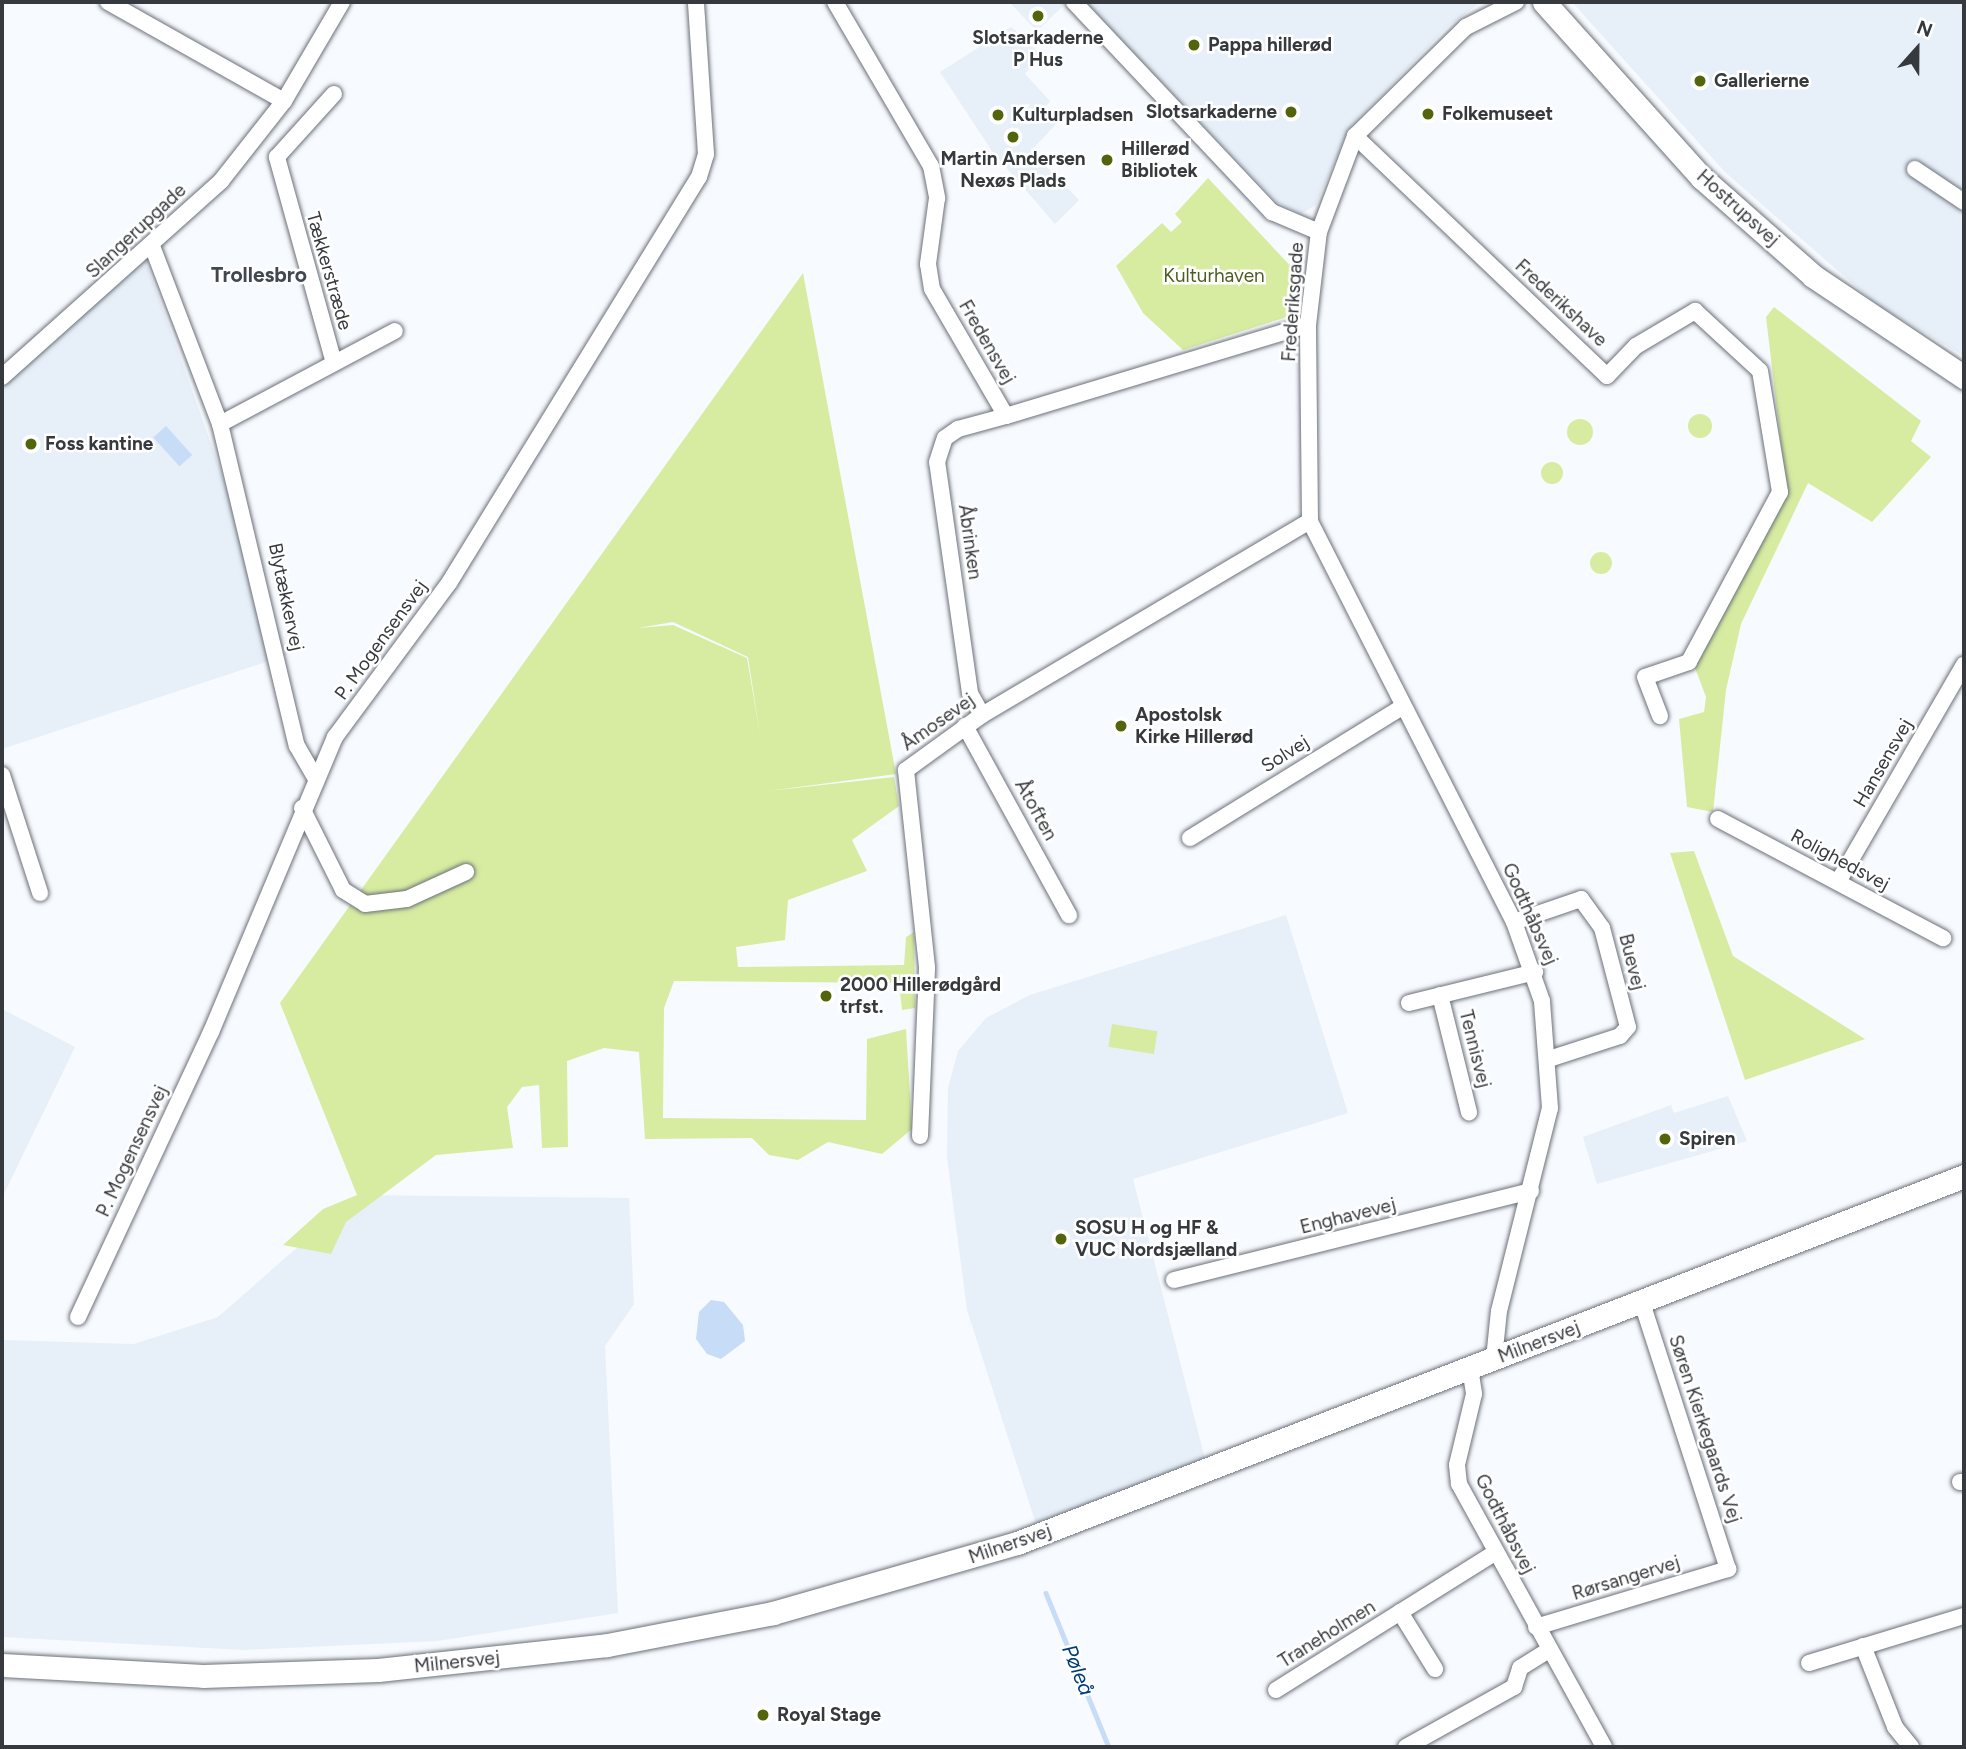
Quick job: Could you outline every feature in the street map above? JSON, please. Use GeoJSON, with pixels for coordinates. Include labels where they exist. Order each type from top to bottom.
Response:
{"type":"FeatureCollection","features":[{"type":"Feature","properties":{"kind":"street"},"geometry":{"type":"LineString","coordinates":[[108,2],[284,101]]}},
{"type":"Feature","properties":{"kind":"street","name":"Slangerupgade"},"geometry":{"type":"LineString","coordinates":[[2,377],[152,246],[221,181],[284,101],[342,2]]}},
{"type":"Feature","properties":{"kind":"street","name":"P. Mogensensvej"},"geometry":{"type":"LineString","coordinates":[[78,1317],[211,1032],[315,776],[335,737],[449,583],[699,177],[706,154],[695,2]]}},
{"type":"Feature","properties":{"kind":"street","name":"Fredensvej"},"geometry":{"type":"LineString","coordinates":[[835,2],[931,166],[937,198],[928,264],[932,289],[1006,416],[1308,325]]}},
{"type":"Feature","properties":{"kind":"street"},"geometry":{"type":"LineString","coordinates":[[1074,2],[1272,212],[1319,232]]}},
{"type":"Feature","properties":{"kind":"street","name":"Frederiksgade"},"geometry":{"type":"LineString","coordinates":[[1310,521],[1308,325],[1319,232],[1355,136],[1466,27],[1516,2]]}},
{"type":"Feature","properties":{"kind":"street","name":"Hostrupsvej"},"geometry":{"type":"LineString","coordinates":[[1544,2],[1710,185],[1813,276],[1964,377]]}},
{"type":"Feature","properties":{"kind":"street","name":"Tækkerstræde"},"geometry":{"type":"LineString","coordinates":[[334,94],[277,157],[334,363]]}},
{"type":"Feature","properties":{"kind":"street","name":"Frederikshave"},"geometry":{"type":"LineString","coordinates":[[1355,136],[1607,376],[1636,346],[1695,311],[1760,371],[1780,492],[1689,662],[1646,677],[1660,716]]}},
{"type":"Feature","properties":{"kind":"street"},"geometry":{"type":"LineString","coordinates":[[1915,169],[1964,202]]}},
{"type":"Feature","properties":{"kind":"street","name":"Blytækkervej"},"geometry":{"type":"LineString","coordinates":[[152,246],[220,424],[297,746],[315,776]]}},
{"type":"Feature","properties":{"kind":"street"},"geometry":{"type":"LineString","coordinates":[[220,424],[395,331]]}},
{"type":"Feature","properties":{"kind":"street","name":"Åbrinken"},"geometry":{"type":"LineString","coordinates":[[982,715],[970,693],[937,461],[945,438],[958,429],[1006,416]]}},
{"type":"Feature","properties":{"kind":"street","name":"Godthåbsvej"},"geometry":{"type":"LineString","coordinates":[[1310,521],[1402,707],[1514,922],[1535,972],[1549,1059],[1549,1117],[1499,1311],[1494,1359]]}},
{"type":"Feature","properties":{"kind":"street","name":"Åmosevej"},"geometry":{"type":"LineString","coordinates":[[920,1136],[927,967],[906,770],[982,715],[1310,521]]}},
{"type":"Feature","properties":{"kind":"street","name":"Hansensvej"},"geometry":{"type":"LineString","coordinates":[[1838,882],[1964,665]]}},
{"type":"Feature","properties":{"kind":"street","name":"Solvej"},"geometry":{"type":"LineString","coordinates":[[1190,838],[1402,707]]}},
{"type":"Feature","properties":{"kind":"street","name":"Åtoften"},"geometry":{"type":"LineString","coordinates":[[965,726],[1069,915]]}},
{"type":"Feature","properties":{"kind":"street"},"geometry":{"type":"LineString","coordinates":[[2,775],[40,893]]}},
{"type":"Feature","properties":{"kind":"street"},"geometry":{"type":"LineString","coordinates":[[302,808],[343,890],[365,904],[407,899],[466,872]]}},
{"type":"Feature","properties":{"kind":"street","name":"Rolighedsvej"},"geometry":{"type":"LineString","coordinates":[[1718,819],[1943,938]]}},
{"type":"Feature","properties":{"kind":"street","name":"Buevej"},"geometry":{"type":"LineString","coordinates":[[1514,922],[1581,899],[1602,928],[1628,1027],[1620,1037],[1549,1059]]}},
{"type":"Feature","properties":{"kind":"street","name":"Tennisvej"},"geometry":{"type":"LineString","coordinates":[[1409,1003],[1535,972]]}},
{"type":"Feature","properties":{"kind":"street","name":"Tennisvej"},"geometry":{"type":"LineString","coordinates":[[1440,995],[1469,1112]]}},
{"type":"Feature","properties":{"kind":"street","name":"Milnersvej"},"geometry":{"type":"LineString","coordinates":[[2,1665],[190,1675],[317,1674],[678,1634],[999,1549],[1964,1176]]}},
{"type":"Feature","properties":{"kind":"street","name":"Enghavevej"},"geometry":{"type":"LineString","coordinates":[[1174,1280],[1531,1191]]}},
{"type":"Feature","properties":{"kind":"street","name":"Søren Kierkegaards Vej"},"geometry":{"type":"LineString","coordinates":[[1642,1302],[1728,1569]]}},
{"type":"Feature","properties":{"kind":"street","name":"Godthåbsvej"},"geometry":{"type":"LineString","coordinates":[[1470,1368],[1474,1394],[1457,1465],[1459,1485],[1494,1553],[1604,1747]]}},
{"type":"Feature","properties":{"kind":"street","name":"Traneholmen"},"geometry":{"type":"LineString","coordinates":[[1276,1690],[1494,1553]]}},
{"type":"Feature","properties":{"kind":"street","name":"Rørsangervej"},"geometry":{"type":"LineString","coordinates":[[1536,1627],[1728,1569]]}},
{"type":"Feature","properties":{"kind":"street","name":"Traneholmen"},"geometry":{"type":"LineString","coordinates":[[1400,1612],[1435,1669]]}},
{"type":"Feature","properties":{"kind":"street"},"geometry":{"type":"LineString","coordinates":[[1810,1663],[1964,1616]]}},
{"type":"Feature","properties":{"kind":"street"},"geometry":{"type":"LineString","coordinates":[[1863,1646],[1895,1727],[1911,1747]]}},
{"type":"Feature","properties":{"kind":"street"},"geometry":{"type":"LineString","coordinates":[[1406,1747],[1514,1687],[1520,1668],[1549,1650]]}},
{"type":"Feature","properties":{"kind":"shaded area","name":"Slotsarkaderne P Hus"},"geometry":{"type":"Polygon","coordinates":[[[1009,2],[1067,2],[1037,31],[1009,2]]]}},
{"type":"Feature","properties":{"kind":"shaded area","name":"Slotsarkaderne"},"geometry":{"type":"Polygon","coordinates":[[[1084,2],[1481,2],[1447,27],[1348,130],[1316,205],[1301,214],[1277,202],[1084,2]]]}},
{"type":"Feature","properties":{"kind":"shaded area"},"geometry":{"type":"Polygon","coordinates":[[[1572,2],[1964,2],[1964,356],[1877,305],[1725,172],[1572,2]]]}},
{"type":"Feature","properties":{"kind":"shaded area","name":"Martin Andersen Nexøs Plads"},"geometry":{"type":"Polygon","coordinates":[[[1011,27],[1041,54],[1025,74],[1050,101],[1045,108],[1057,123],[1031,151],[1079,200],[1055,224],[992,151],[940,72],[1011,27]]]}},
{"type":"Feature","properties":{"kind":"shaded area"},"geometry":{"type":"Polygon","coordinates":[[[137,237],[287,655],[2,749],[2,380],[137,237]]]}},
{"type":"Feature","properties":{"kind":"shaded area"},"geometry":{"type":"Polygon","coordinates":[[[1286,915],[1348,1113],[1133,1179],[1205,1459],[1036,1524],[967,1310],[947,1157],[948,1088],[958,1051],[986,1018],[1030,995],[1286,915]]]}},
{"type":"Feature","properties":{"kind":"shaded area"},"geometry":{"type":"Polygon","coordinates":[[[2,1009],[75,1047],[2,1198],[2,1009]]]}},
{"type":"Feature","properties":{"kind":"shaded area","name":"Spiren"},"geometry":{"type":"Polygon","coordinates":[[[1728,1096],[1747,1141],[1597,1184],[1583,1137],[1671,1105],[1674,1113],[1728,1096]]]}},
{"type":"Feature","properties":{"kind":"shaded area"},"geometry":{"type":"Polygon","coordinates":[[[357,1195],[629,1198],[634,1304],[605,1346],[618,1613],[437,1641],[244,1650],[2,1637],[2,1340],[134,1344],[218,1317],[357,1195]]]}},
{"type":"Feature","properties":{"kind":"green space","name":"Kulturhaven"},"geometry":{"type":"Polygon","coordinates":[[[1208,178],[1296,272],[1293,315],[1183,350],[1143,313],[1116,266],[1162,223],[1171,232],[1182,222],[1175,214],[1208,178]]]}},
{"type":"Feature","properties":{"kind":"green space"},"geometry":{"type":"Polygon","coordinates":[[[803,273],[896,774],[768,791],[894,777],[899,806],[852,840],[867,871],[788,900],[785,940],[736,947],[738,967],[904,965],[906,937],[914,932],[915,1008],[902,1010],[899,983],[674,981],[664,1008],[663,1118],[866,1120],[867,1039],[906,1029],[912,1129],[882,1154],[828,1142],[798,1160],[769,1155],[752,1138],[645,1139],[639,1052],[604,1048],[567,1061],[568,1147],[542,1148],[539,1085],[522,1087],[507,1107],[513,1148],[436,1155],[346,1222],[331,1254],[283,1245],[323,1209],[357,1195],[280,1003],[803,273]],[[673,622],[638,628],[673,625],[747,658],[760,735],[748,657],[673,622]]]}},
{"type":"Feature","properties":{"kind":"green space"},"geometry":{"type":"Polygon","coordinates":[[[1774,307],[1921,421],[1911,441],[1931,457],[1872,522],[1808,483],[1741,624],[1726,690],[1713,812],[1687,807],[1679,719],[1704,712],[1706,697],[1695,668],[1786,486],[1766,317],[1774,307]]]}},
{"type":"Feature","properties":{"kind":"green space"},"geometry":{"type":"Polygon","coordinates":[[[1700,414],[1711,421],[1712,426],[1705,437],[1700,438],[1689,431],[1688,426],[1695,415],[1700,414]]]}},
{"type":"Feature","properties":{"kind":"green space"},"geometry":{"type":"Polygon","coordinates":[[[1580,419],[1589,423],[1593,432],[1589,441],[1580,445],[1571,441],[1567,432],[1571,423],[1580,419]]]}},
{"type":"Feature","properties":{"kind":"green space"},"geometry":{"type":"Polygon","coordinates":[[[1552,462],[1560,465],[1563,473],[1560,481],[1552,484],[1544,481],[1541,473],[1544,465],[1552,462]]]}},
{"type":"Feature","properties":{"kind":"green space"},"geometry":{"type":"Polygon","coordinates":[[[1601,552],[1609,555],[1612,563],[1609,571],[1601,574],[1593,571],[1590,563],[1593,555],[1601,552]]]}},
{"type":"Feature","properties":{"kind":"green space"},"geometry":{"type":"Polygon","coordinates":[[[1694,851],[1733,956],[1865,1039],[1745,1080],[1670,853],[1694,851]]]}},
{"type":"Feature","properties":{"kind":"green space"},"geometry":{"type":"Polygon","coordinates":[[[1112,1024],[1157,1031],[1154,1054],[1108,1047],[1112,1024]]]}},
{"type":"Feature","properties":{"kind":"water"},"geometry":{"type":"Polygon","coordinates":[[[166,426],[192,455],[179,466],[153,437],[166,426]]]}},
{"type":"Feature","properties":{"kind":"water"},"geometry":{"type":"Polygon","coordinates":[[[711,1300],[724,1302],[743,1325],[745,1341],[721,1359],[707,1354],[696,1339],[699,1312],[711,1300]]]}},
{"type":"Feature","properties":{"kind":"waterway","name":"Pøleå"},"geometry":{"type":"LineString","coordinates":[[1046,1593],[1109,1747]]}},
{"type":"Feature","properties":{"kind":"place","name":"Slotsarkaderne P Hus"},"geometry":{"type":"Point","coordinates":[1038,16]}},
{"type":"Feature","properties":{"kind":"place","name":"Pappa hillerød"},"geometry":{"type":"Point","coordinates":[1194,45]}},
{"type":"Feature","properties":{"kind":"place","name":"Gallerierne"},"geometry":{"type":"Point","coordinates":[1700,81]}},
{"type":"Feature","properties":{"kind":"place","name":"Slotsarkaderne"},"geometry":{"type":"Point","coordinates":[1291,112]}},
{"type":"Feature","properties":{"kind":"place","name":"Folkemuseet"},"geometry":{"type":"Point","coordinates":[1428,114]}},
{"type":"Feature","properties":{"kind":"place","name":"Kulturpladsen"},"geometry":{"type":"Point","coordinates":[998,115]}},
{"type":"Feature","properties":{"kind":"place","name":"Martin Andersen Nexøs Plads"},"geometry":{"type":"Point","coordinates":[1013,137]}},
{"type":"Feature","properties":{"kind":"place","name":"Hillerød Bibliotek"},"geometry":{"type":"Point","coordinates":[1107,160]}},
{"type":"Feature","properties":{"kind":"place","name":"Foss kantine"},"geometry":{"type":"Point","coordinates":[31,444]}},
{"type":"Feature","properties":{"kind":"place","name":"Apostolsk Kirke Hillerød"},"geometry":{"type":"Point","coordinates":[1121,726]}},
{"type":"Feature","properties":{"kind":"place","name":"2000 Hillerødgård trfst."},"geometry":{"type":"Point","coordinates":[826,996]}},
{"type":"Feature","properties":{"kind":"place","name":"Spiren"},"geometry":{"type":"Point","coordinates":[1665,1139]}},
{"type":"Feature","properties":{"kind":"place","name":"SOSU H og HF & VUC Nordsjælland"},"geometry":{"type":"Point","coordinates":[1061,1239]}},
{"type":"Feature","properties":{"kind":"place","name":"Royal Stage"},"geometry":{"type":"Point","coordinates":[763,1715]}},
{"type":"Feature","properties":{"kind":"district","name":"Trollesbro"},"geometry":{"type":"Point","coordinates":[259,275]}}]}
